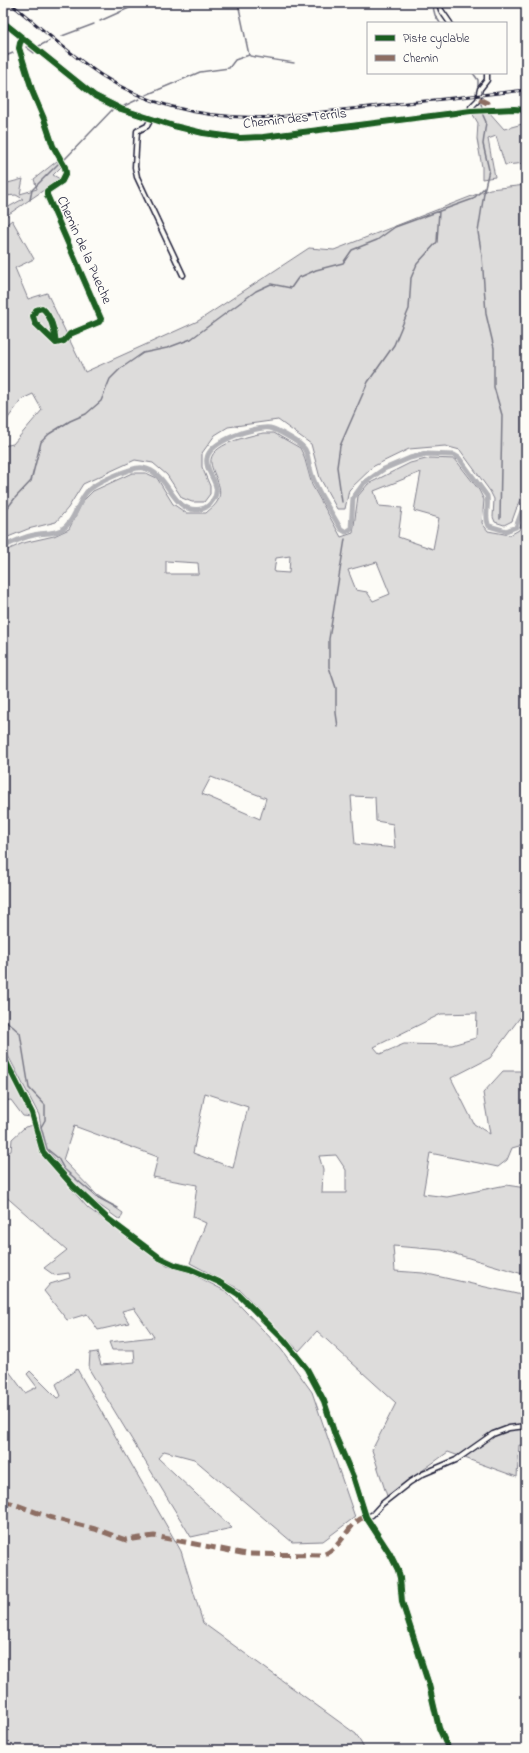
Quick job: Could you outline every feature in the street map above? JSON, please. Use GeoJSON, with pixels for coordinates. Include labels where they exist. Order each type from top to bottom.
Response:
{"type":"FeatureCollection","features":[{"type":"Feature","properties":{"kind":"street"},"geometry":{"type":"LineString","coordinates":[[439,3],[441,10],[449,22]]}},
{"type":"Feature","properties":{"kind":"street","name":"Chemin des Terrils"},"geometry":{"type":"LineString","coordinates":[[3,22],[104,101],[121,109],[151,119],[203,133],[252,138],[471,111],[514,109],[526,110]]}},
{"type":"Feature","properties":{"kind":"street","name":"Chemin de la Pueche"},"geometry":{"type":"LineString","coordinates":[[24,38],[19,45],[20,52],[28,71],[33,93],[56,153],[66,169],[65,178],[47,190],[47,197],[101,319],[99,322],[70,334],[64,341],[56,342]]}},
{"type":"Feature","properties":{"kind":"street"},"geometry":{"type":"LineString","coordinates":[[471,111],[471,107],[478,100],[480,89],[487,80],[487,74]]}},
{"type":"Feature","properties":{"kind":"street"},"geometry":{"type":"LineString","coordinates":[[151,119],[147,126],[137,131],[136,173],[183,275]]}},
{"type":"Feature","properties":{"kind":"street"},"geometry":{"type":"LineString","coordinates":[[42,308],[45,311],[55,332],[56,342],[35,323],[33,316],[36,310],[42,308]]}},
{"type":"Feature","properties":{"kind":"street"},"geometry":{"type":"LineString","coordinates":[[3,1056],[33,1116],[38,1130],[40,1146],[43,1152],[89,1202],[160,1258],[219,1282],[238,1294],[296,1354],[324,1401],[335,1435],[354,1479],[366,1517],[390,1554],[398,1570],[402,1602],[429,1685],[439,1728],[449,1750]]}},
{"type":"Feature","properties":{"kind":"street"},"geometry":{"type":"LineString","coordinates":[[366,1517],[372,1515],[382,1504],[410,1482],[423,1474],[456,1460],[492,1434],[509,1428],[526,1426]]}},
{"type":"Feature","properties":{"kind":"shaded area"},"geometry":{"type":"Polygon","coordinates":[[[489,112],[504,129],[526,123],[526,163],[505,165],[496,136],[488,139],[495,177],[482,179],[482,167],[477,139],[478,123],[472,113],[489,112]]]}},
{"type":"Feature","properties":{"kind":"shaded area"},"geometry":{"type":"Polygon","coordinates":[[[57,161],[61,167],[53,175],[60,179],[3,218],[3,210],[23,199],[16,195],[6,196],[4,184],[23,179],[20,194],[37,189],[34,179],[57,161]]]}},
{"type":"Feature","properties":{"kind":"shaded area"},"geometry":{"type":"Polygon","coordinates":[[[526,185],[526,482],[512,521],[504,525],[495,522],[493,517],[494,499],[490,491],[460,450],[445,446],[409,449],[374,466],[349,490],[345,509],[337,509],[320,478],[311,444],[278,420],[228,427],[215,435],[202,453],[202,467],[210,486],[210,494],[204,502],[192,502],[182,498],[167,475],[153,463],[135,460],[83,484],[68,508],[56,522],[28,529],[3,539],[3,446],[13,444],[42,410],[33,394],[22,399],[3,425],[3,413],[7,406],[3,399],[3,227],[12,220],[34,259],[15,268],[28,299],[47,293],[85,372],[198,321],[309,248],[334,250],[490,189],[526,185]]]}},
{"type":"Feature","properties":{"kind":"shaded area"},"geometry":{"type":"Polygon","coordinates":[[[263,433],[274,433],[300,448],[304,456],[312,485],[341,537],[353,533],[358,496],[368,484],[410,463],[430,458],[455,459],[479,490],[484,500],[482,523],[488,531],[510,535],[519,530],[526,510],[526,1016],[521,1016],[490,1058],[451,1078],[474,1124],[490,1134],[483,1093],[503,1071],[526,1071],[526,1144],[512,1148],[507,1160],[498,1167],[430,1153],[423,1194],[447,1197],[506,1185],[526,1188],[526,1275],[442,1250],[393,1246],[395,1271],[423,1273],[526,1296],[526,1447],[519,1445],[517,1477],[448,1452],[387,1496],[372,1450],[396,1403],[317,1331],[299,1351],[239,1289],[190,1263],[206,1223],[193,1217],[197,1185],[153,1177],[158,1157],[74,1126],[63,1160],[97,1195],[123,1213],[120,1220],[84,1194],[44,1146],[39,1115],[3,1046],[3,552],[23,543],[54,536],[69,529],[83,501],[93,491],[132,473],[146,473],[157,478],[173,504],[186,513],[206,513],[216,503],[220,492],[218,482],[212,468],[212,456],[216,451],[231,442],[263,433]],[[421,472],[374,491],[379,506],[402,508],[398,537],[433,549],[439,518],[414,511],[421,472]],[[290,556],[276,558],[274,572],[289,573],[290,556]],[[166,561],[166,574],[199,574],[198,563],[166,561]],[[377,562],[348,570],[356,590],[367,592],[373,601],[390,594],[377,562]],[[211,777],[202,794],[260,819],[266,798],[211,777]],[[351,796],[355,844],[395,848],[393,824],[376,821],[375,797],[351,796]],[[477,1013],[441,1014],[374,1047],[380,1054],[404,1044],[452,1045],[476,1038],[477,1013]],[[205,1093],[193,1153],[233,1168],[248,1107],[205,1093]],[[336,1155],[319,1156],[323,1169],[322,1193],[346,1193],[346,1170],[336,1155]]]}},
{"type":"Feature","properties":{"kind":"shaded area"},"geometry":{"type":"Polygon","coordinates":[[[3,1061],[31,1117],[23,1116],[11,1100],[3,1101],[3,1061]]]}},
{"type":"Feature","properties":{"kind":"shaded area"},"geometry":{"type":"Polygon","coordinates":[[[34,1125],[41,1155],[88,1208],[167,1266],[185,1270],[227,1292],[281,1349],[312,1392],[355,1517],[323,1541],[292,1542],[194,1459],[164,1451],[158,1458],[232,1528],[191,1537],[89,1369],[90,1353],[97,1352],[101,1365],[135,1362],[134,1350],[112,1350],[109,1342],[154,1337],[134,1308],[122,1311],[129,1323],[98,1330],[87,1314],[67,1320],[44,1291],[50,1284],[70,1278],[69,1273],[54,1275],[44,1268],[67,1250],[3,1194],[3,1155],[11,1151],[12,1139],[25,1127],[34,1125]]]}},
{"type":"Feature","properties":{"kind":"shaded area"},"geometry":{"type":"Polygon","coordinates":[[[3,1363],[25,1393],[37,1387],[27,1374],[30,1371],[57,1398],[61,1396],[56,1384],[77,1369],[181,1551],[203,1623],[356,1734],[365,1750],[3,1750],[3,1363]]]}},
{"type":"Feature","properties":{"kind":"waterway"},"geometry":{"type":"LineString","coordinates":[[100,21],[140,3]]}},
{"type":"Feature","properties":{"kind":"waterway"},"geometry":{"type":"LineString","coordinates":[[146,95],[200,72],[229,68],[235,60],[249,55],[238,3]]}},
{"type":"Feature","properties":{"kind":"waterway"},"geometry":{"type":"LineString","coordinates":[[432,3],[435,15],[439,22]]}},
{"type":"Feature","properties":{"kind":"waterway"},"geometry":{"type":"LineString","coordinates":[[62,36],[94,24]]}},
{"type":"Feature","properties":{"kind":"waterway"},"geometry":{"type":"LineString","coordinates":[[39,46],[49,41]]}},
{"type":"Feature","properties":{"kind":"waterway"},"geometry":{"type":"LineString","coordinates":[[26,47],[34,53]]}},
{"type":"Feature","properties":{"kind":"waterway"},"geometry":{"type":"LineString","coordinates":[[3,57],[13,53]]}},
{"type":"Feature","properties":{"kind":"waterway"},"geometry":{"type":"LineString","coordinates":[[250,56],[294,63]]}},
{"type":"Feature","properties":{"kind":"waterway"},"geometry":{"type":"LineString","coordinates":[[474,74],[478,80],[478,86]]}},
{"type":"Feature","properties":{"kind":"waterway"},"geometry":{"type":"LineString","coordinates":[[124,106],[139,99]]}},
{"type":"Feature","properties":{"kind":"waterway"},"geometry":{"type":"LineString","coordinates":[[65,159],[112,110]]}},
{"type":"Feature","properties":{"kind":"waterway"},"geometry":{"type":"LineString","coordinates":[[3,514],[15,498],[31,481],[41,442],[49,434],[70,421],[86,414],[101,401],[110,379],[120,369],[143,353],[167,348],[191,339],[256,291],[271,284],[291,288],[298,278],[316,270],[343,263],[352,250],[377,240],[395,227],[473,199],[485,187],[489,170],[483,144],[486,122],[482,113]]}},
{"type":"Feature","properties":{"kind":"waterway"},"geometry":{"type":"LineString","coordinates":[[30,200],[32,190],[58,164]]}},
{"type":"Feature","properties":{"kind":"waterway"},"geometry":{"type":"LineString","coordinates":[[485,187],[478,232],[482,256],[486,314],[494,348],[494,387],[502,415],[500,519]]}},
{"type":"Feature","properties":{"kind":"waterway"},"geometry":{"type":"LineString","coordinates":[[342,502],[337,467],[340,446],[368,382],[394,345],[409,309],[411,278],[417,264],[437,242],[439,211]]}},
{"type":"Feature","properties":{"kind":"waterway"},"geometry":{"type":"LineString","coordinates":[[3,547],[26,537],[61,530],[69,523],[83,497],[90,489],[113,476],[138,468],[152,471],[160,477],[183,506],[191,509],[205,508],[216,495],[215,484],[208,469],[207,463],[207,458],[210,452],[216,446],[234,436],[254,429],[263,428],[270,428],[277,431],[296,441],[306,450],[312,476],[318,490],[341,529],[346,532],[351,529],[353,498],[364,483],[384,469],[410,458],[426,454],[454,455],[459,458],[487,496],[487,519],[489,526],[506,531],[516,527],[526,500]]}},
{"type":"Feature","properties":{"kind":"waterway"},"geometry":{"type":"LineString","coordinates":[[338,727],[336,713],[336,688],[329,667],[329,639],[345,539]]}},
{"type":"Feature","properties":{"kind":"waterway"},"geometry":{"type":"LineString","coordinates":[[3,1018],[20,1033],[29,1088],[45,1105],[45,1120],[41,1127],[47,1149],[58,1158],[64,1169],[97,1197],[118,1208]]}},
{"type":"Feature","properties":{"kind":"railway"},"geometry":{"type":"LineString","coordinates":[[10,3],[78,58],[101,75],[121,87],[163,104],[208,114],[277,117],[526,90]]}},
{"type":"Feature","properties":{"kind":"marked path"},"geometry":{"type":"LineString","coordinates":[[479,99],[487,103],[489,109]]}},
{"type":"Feature","properties":{"kind":"marked path"},"geometry":{"type":"LineString","coordinates":[[3,1502],[11,1503],[49,1517],[95,1529],[126,1540],[154,1536],[246,1554],[322,1555],[335,1547],[354,1523],[366,1517]]}},
{"type":"Feature","properties":{"kind":"cycle path"},"geometry":{"type":"LineString","coordinates":[[3,22],[95,96],[121,109],[174,126],[203,133],[240,138],[263,137],[471,111],[514,109],[526,110]]}},
{"type":"Feature","properties":{"kind":"cycle path"},"geometry":{"type":"LineString","coordinates":[[23,38],[19,48],[33,93],[53,146],[65,167],[66,173],[62,181],[47,191],[47,195],[101,319],[99,322],[70,334],[64,341],[56,343],[35,323],[33,316],[36,310],[42,308],[48,315],[54,329],[56,343]]}},
{"type":"Feature","properties":{"kind":"cycle path"},"geometry":{"type":"LineString","coordinates":[[3,1056],[32,1113],[43,1152],[73,1186],[108,1219],[160,1258],[219,1282],[238,1294],[284,1340],[307,1369],[324,1401],[335,1435],[354,1479],[366,1517],[390,1554],[398,1570],[402,1602],[429,1685],[439,1728],[449,1750]]}}]}
